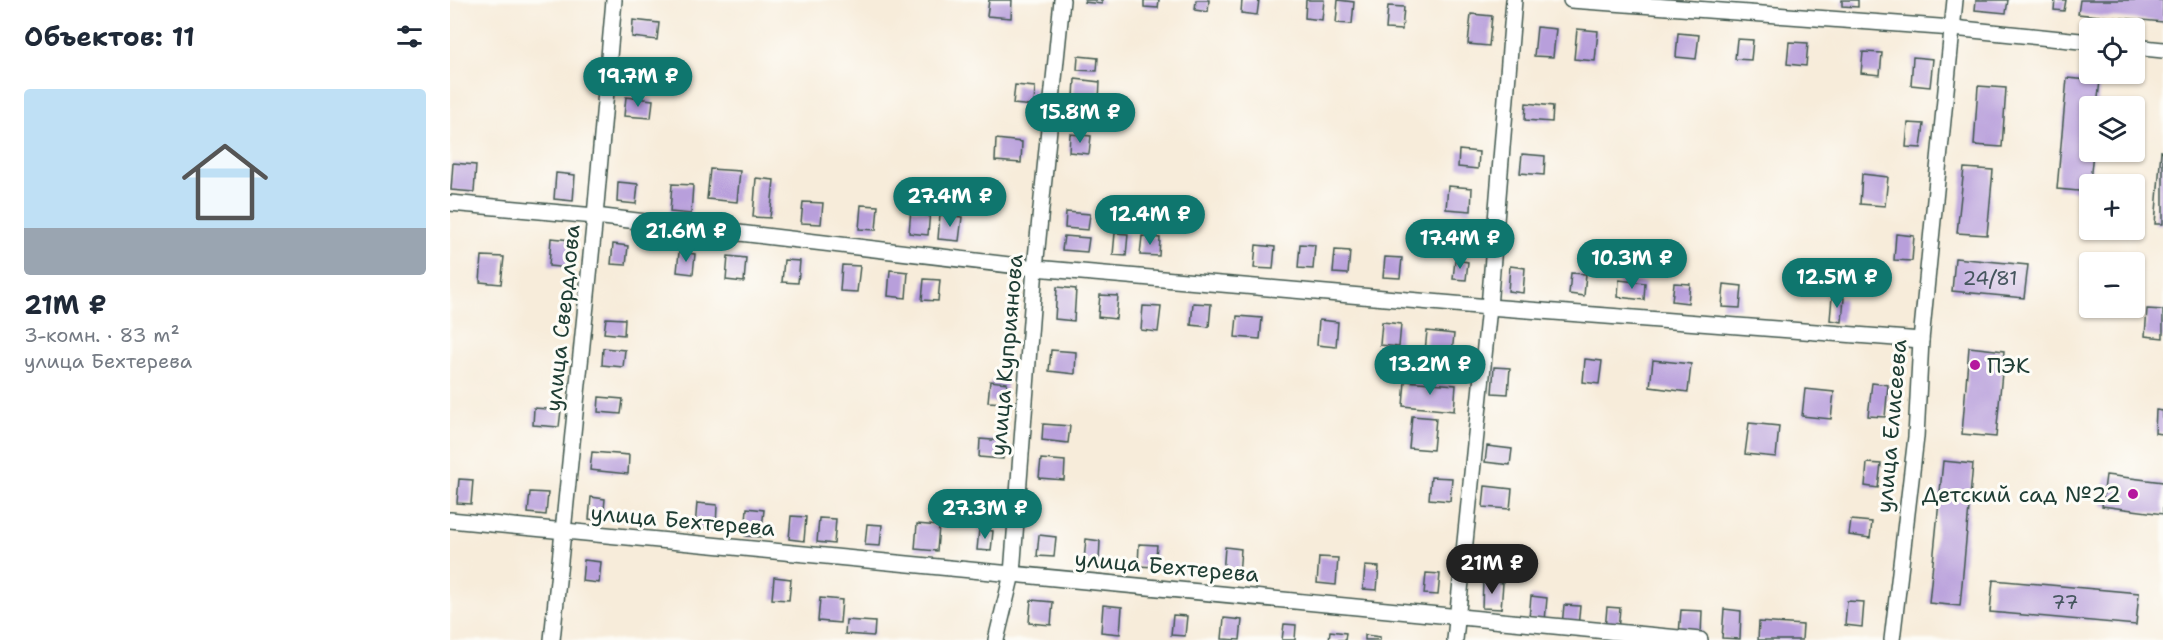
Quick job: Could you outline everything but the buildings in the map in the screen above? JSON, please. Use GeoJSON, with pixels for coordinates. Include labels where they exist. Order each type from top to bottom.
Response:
{"type":"FeatureCollection","features":[{"type":"Feature","properties":{"kind":"street","name":"улица Свердлова"},"geometry":{"type":"LineString","coordinates":[[552,640],[595,216],[614,0]]}},
{"type":"Feature","properties":{"kind":"street","name":"улица Куприянова"},"geometry":{"type":"LineString","coordinates":[[996,640],[1011,574],[1035,268],[1062,0]]}},
{"type":"Feature","properties":{"kind":"street"},"geometry":{"type":"LineString","coordinates":[[1455,640],[1489,307],[1514,0]]}},
{"type":"Feature","properties":{"kind":"street"},"geometry":{"type":"LineString","coordinates":[[1571,0],[1953,28],[2079,41]]}},
{"type":"Feature","properties":{"kind":"street","name":"улица Елисеева"},"geometry":{"type":"LineString","coordinates":[[1892,640],[1916,437],[1921,340],[1955,0]]}},
{"type":"Feature","properties":{"kind":"street"},"geometry":{"type":"LineString","coordinates":[[2145,48],[2163,50]]}},
{"type":"Feature","properties":{"kind":"street"},"geometry":{"type":"LineString","coordinates":[[450,203],[595,216],[1035,268],[1489,307],[1921,340]]}},
{"type":"Feature","properties":{"kind":"street","name":"улица Бехтерева"},"geometry":{"type":"LineString","coordinates":[[450,520],[1700,640]]}},
{"type":"Feature","properties":{"kind":"place","name":"ПЭК"},"geometry":{"type":"Point","coordinates":[1975,365]}},
{"type":"Feature","properties":{"kind":"place","name":"Детский сад №22"},"geometry":{"type":"Point","coordinates":[2133,494]}}]}
